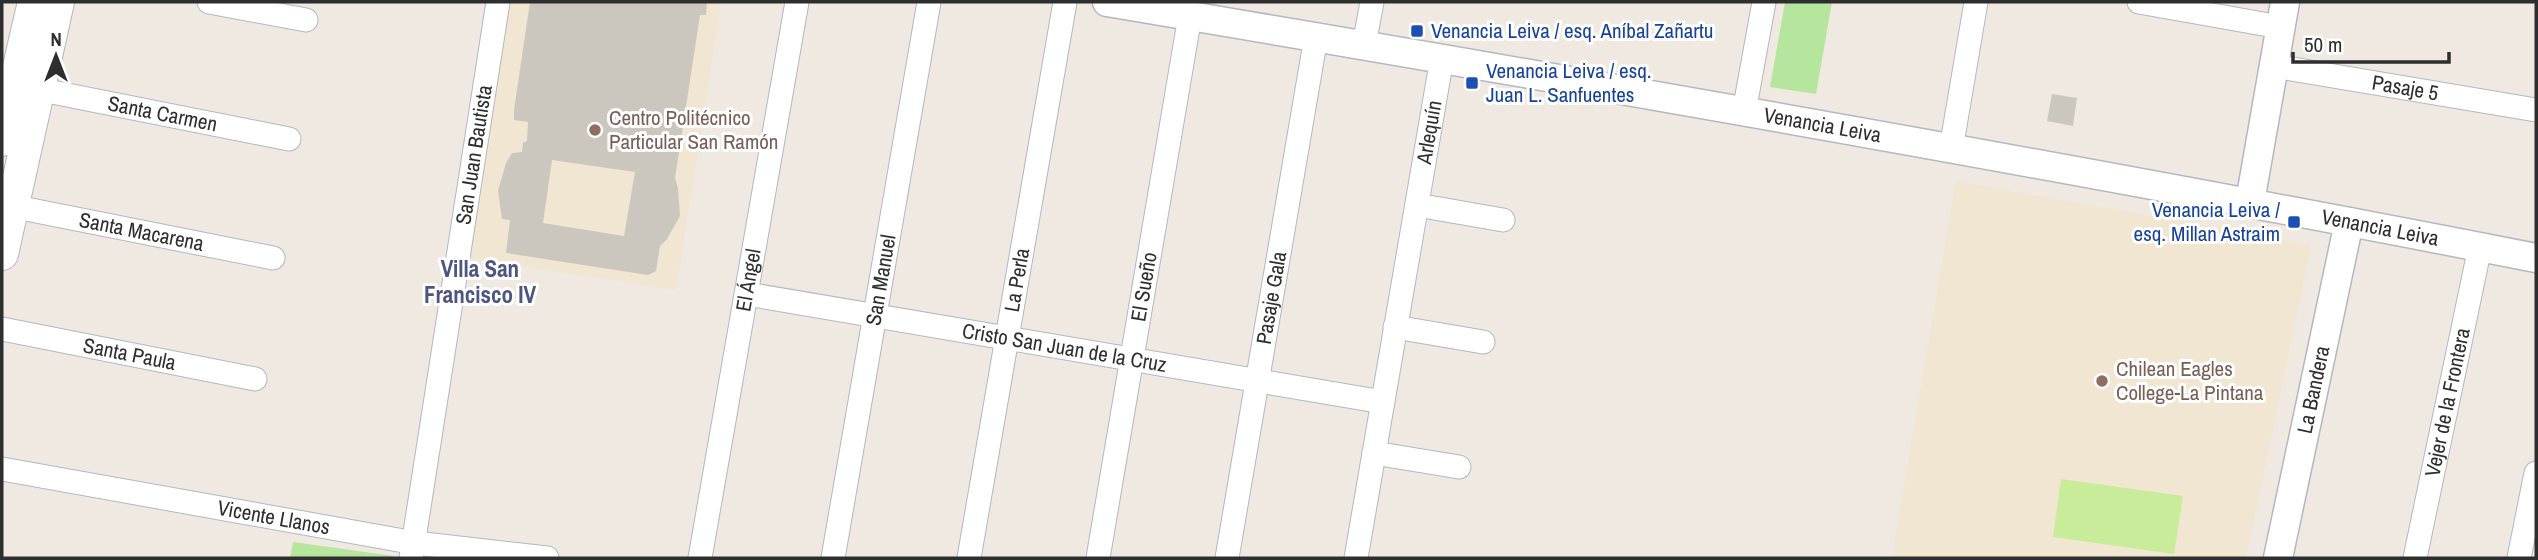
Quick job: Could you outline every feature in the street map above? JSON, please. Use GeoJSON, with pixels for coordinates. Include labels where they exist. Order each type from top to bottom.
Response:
{"type":"FeatureCollection","features":[{"type":"Feature","properties":{"kind":"main road"},"geometry":{"type":"LineString","coordinates":[[2,254],[11,206],[9,128],[34,2]]}},
{"type":"Feature","properties":{"kind":"main road"},"geometry":{"type":"LineString","coordinates":[[9,128],[37,89],[58,2]]}},
{"type":"Feature","properties":{"kind":"street"},"geometry":{"type":"LineString","coordinates":[[209,2],[306,20]]}},
{"type":"Feature","properties":{"kind":"street","name":"San Juan Bautista"},"geometry":{"type":"LineString","coordinates":[[413,551],[498,2]]}},
{"type":"Feature","properties":{"kind":"street","name":"El Ángel"},"geometry":{"type":"LineString","coordinates":[[700,558],[797,2]]}},
{"type":"Feature","properties":{"kind":"street","name":"San Manuel"},"geometry":{"type":"LineString","coordinates":[[832,558],[929,2]]}},
{"type":"Feature","properties":{"kind":"street","name":"La Perla"},"geometry":{"type":"LineString","coordinates":[[970,558],[1065,2]]}},
{"type":"Feature","properties":{"kind":"street","name":"Venancia Leiva"},"geometry":{"type":"LineString","coordinates":[[1107,2],[1159,6],[1190,16],[1442,58],[2250,202],[2536,258]]}},
{"type":"Feature","properties":{"kind":"street"},"geometry":{"type":"LineString","coordinates":[[1364,45],[1372,2]]}},
{"type":"Feature","properties":{"kind":"street"},"geometry":{"type":"LineString","coordinates":[[1744,112],[1763,2]]}},
{"type":"Feature","properties":{"kind":"street"},"geometry":{"type":"LineString","coordinates":[[1951,149],[1976,2]]}},
{"type":"Feature","properties":{"kind":"street"},"geometry":{"type":"LineString","coordinates":[[2138,2],[2283,14],[2250,202]]}},
{"type":"Feature","properties":{"kind":"street","name":"El Sueño"},"geometry":{"type":"LineString","coordinates":[[1098,558],[1190,16]]}},
{"type":"Feature","properties":{"kind":"street","name":"Pasaje Gala"},"geometry":{"type":"LineString","coordinates":[[1227,558],[1316,37]]}},
{"type":"Feature","properties":{"kind":"street","name":"Arlequín"},"geometry":{"type":"LineString","coordinates":[[1356,558],[1442,58]]}},
{"type":"Feature","properties":{"kind":"street","name":"Pasaje 5"},"geometry":{"type":"LineString","coordinates":[[2274,66],[2536,110]]}},
{"type":"Feature","properties":{"kind":"street","name":"Santa Carmen"},"geometry":{"type":"LineString","coordinates":[[37,89],[289,139]]}},
{"type":"Feature","properties":{"kind":"street"},"geometry":{"type":"LineString","coordinates":[[1417,205],[1503,220]]}},
{"type":"Feature","properties":{"kind":"street","name":"Santa Macarena"},"geometry":{"type":"LineString","coordinates":[[11,206],[273,258]]}},
{"type":"Feature","properties":{"kind":"street","name":"La Bandera"},"geometry":{"type":"LineString","coordinates":[[2278,558],[2349,222]]}},
{"type":"Feature","properties":{"kind":"street","name":"Vejer de la Frontera"},"geometry":{"type":"LineString","coordinates":[[2415,558],[2480,247]]}},
{"type":"Feature","properties":{"kind":"street","name":"Cristo San Juan de la Cruz"},"geometry":{"type":"LineString","coordinates":[[747,294],[1382,402]]}},
{"type":"Feature","properties":{"kind":"street"},"geometry":{"type":"LineString","coordinates":[[1395,327],[1483,342]]}},
{"type":"Feature","properties":{"kind":"street","name":"Santa Paula"},"geometry":{"type":"LineString","coordinates":[[2,329],[255,379]]}},
{"type":"Feature","properties":{"kind":"street"},"geometry":{"type":"LineString","coordinates":[[1374,453],[1459,467]]}},
{"type":"Feature","properties":{"kind":"street","name":"Vicente Llanos"},"geometry":{"type":"LineString","coordinates":[[2,470],[413,551],[547,558]]}},
{"type":"Feature","properties":{"kind":"street"},"geometry":{"type":"LineString","coordinates":[[2519,558],[2536,473]]}},
{"type":"Feature","properties":{"kind":"shaded area","name":"Centro Politécnico Particular San Ramón"},"geometry":{"type":"Polygon","coordinates":[[[508,2],[721,2],[676,290],[469,258],[508,2]]]}},
{"type":"Feature","properties":{"kind":"shaded area","name":"Chilean Eagles College-La Pintana"},"geometry":{"type":"Polygon","coordinates":[[[1956,181],[2311,245],[2246,558],[1892,558],[1956,181]]]}},
{"type":"Feature","properties":{"kind":"green space"},"geometry":{"type":"Polygon","coordinates":[[[1785,2],[1832,2],[1816,94],[1770,87],[1785,2]]]}},
{"type":"Feature","properties":{"kind":"green space"},"geometry":{"type":"Polygon","coordinates":[[[2061,479],[2183,496],[2174,554],[2053,537],[2061,479]]]}},
{"type":"Feature","properties":{"kind":"green space"},"geometry":{"type":"Polygon","coordinates":[[[293,542],[394,556],[290,558],[293,542]]]}},
{"type":"Feature","properties":{"kind":"building","name":"Centro Politécnico Particular San Ramón"},"geometry":{"type":"Polygon","coordinates":[[[530,2],[707,2],[706,15],[700,15],[675,178],[680,216],[660,246],[656,271],[648,275],[506,253],[510,220],[502,219],[498,191],[506,163],[512,153],[522,152],[523,143],[527,141],[528,122],[514,120],[530,2]],[[552,160],[543,223],[624,236],[635,172],[552,160]]]}},
{"type":"Feature","properties":{"kind":"building"},"geometry":{"type":"Polygon","coordinates":[[[2052,94],[2077,98],[2073,126],[2047,121],[2052,94]]]}},
{"type":"Feature","properties":{"kind":"place","name":"Venancia Leiva / esq. Aníbal Zañartu"},"geometry":{"type":"Point","coordinates":[1417,31]}},
{"type":"Feature","properties":{"kind":"place","name":"Venancia Leiva / esq. Juan L. Sanfuentes"},"geometry":{"type":"Point","coordinates":[1472,83]}},
{"type":"Feature","properties":{"kind":"place","name":"Centro Politécnico Particular San Ramón"},"geometry":{"type":"Point","coordinates":[595,130]}},
{"type":"Feature","properties":{"kind":"place","name":"Venancia Leiva / esq. Millan Astraim"},"geometry":{"type":"Point","coordinates":[2294,222]}},
{"type":"Feature","properties":{"kind":"place","name":"Chilean Eagles College-La Pintana"},"geometry":{"type":"Point","coordinates":[2102,381]}},
{"type":"Feature","properties":{"kind":"district","name":"Villa San Francisco IV"},"geometry":{"type":"Point","coordinates":[480,282]}}]}
